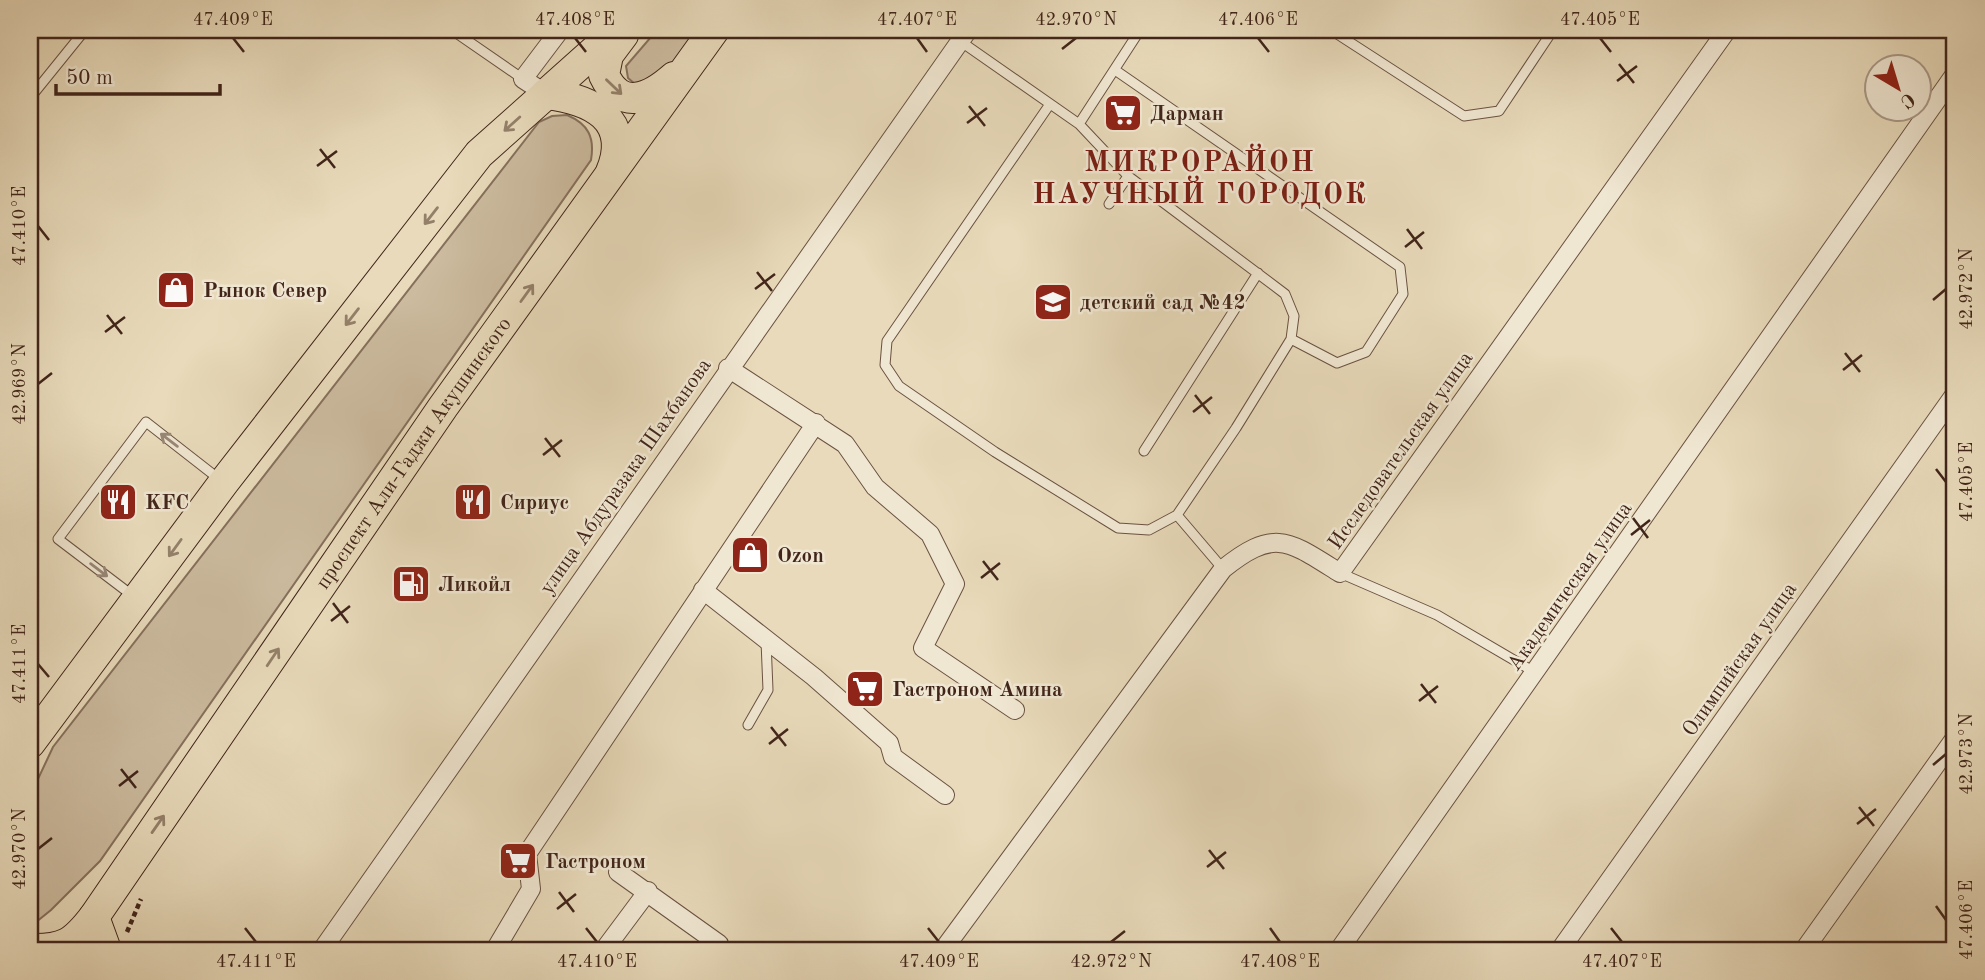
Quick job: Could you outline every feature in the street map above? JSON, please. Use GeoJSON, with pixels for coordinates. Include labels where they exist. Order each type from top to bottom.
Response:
{"type":"FeatureCollection","features":[{"type":"Feature","properties":{"kind":"highway"},"geometry":{"type":"LineString","coordinates":[[30,743],[57,703],[224,482],[534,86],[618,30]]}},
{"type":"Feature","properties":{"kind":"highway"},"geometry":{"type":"LineString","coordinates":[[627,30],[608,55],[604,75],[618,93],[629,98],[656,92],[692,60]]}},
{"type":"Feature","properties":{"kind":"highway","name":"проспект Али-Гаджи Акушинского"},"geometry":{"type":"LineString","coordinates":[[30,950],[51,950],[76,940],[94,916],[130,890],[443,407],[714,30]]}},
{"type":"Feature","properties":{"kind":"highway"},"geometry":{"type":"LineString","coordinates":[[534,86],[583,100],[607,118],[615,134],[618,156],[609,179]]}},
{"type":"Feature","properties":{"kind":"highway"},"geometry":{"type":"LineString","coordinates":[[94,916],[116,945]]}},
{"type":"Feature","properties":{"kind":"street"},"geometry":{"type":"LineString","coordinates":[[534,86],[560,30]]}},
{"type":"Feature","properties":{"kind":"street","name":"Исследовательская улица"},"geometry":{"type":"LineString","coordinates":[[943,950],[1223,569],[1246,550],[1271,543],[1290,542],[1340,573],[1727,30]]}},
{"type":"Feature","properties":{"kind":"street","name":"улица Абдуразака Шахбанова"},"geometry":{"type":"LineString","coordinates":[[322,950],[964,35]]}},
{"type":"Feature","properties":{"kind":"street","name":"Академическая улица"},"geometry":{"type":"LineString","coordinates":[[1339,950],[1955,74]]}},
{"type":"Feature","properties":{"kind":"street"},"geometry":{"type":"LineString","coordinates":[[728,368],[845,444],[876,487],[930,534],[955,584],[923,648],[1015,710]]}},
{"type":"Feature","properties":{"kind":"street","name":"Олимпийская улица"},"geometry":{"type":"LineString","coordinates":[[1560,950],[1955,394]]}},
{"type":"Feature","properties":{"kind":"street"},"geometry":{"type":"LineString","coordinates":[[495,950],[531,889],[527,854],[816,423]]}},
{"type":"Feature","properties":{"kind":"street"},"geometry":{"type":"LineString","coordinates":[[703,590],[766,639],[889,743],[893,757],[945,795]]}},
{"type":"Feature","properties":{"kind":"street"},"geometry":{"type":"LineString","coordinates":[[30,725],[57,703]]}},
{"type":"Feature","properties":{"kind":"street"},"geometry":{"type":"LineString","coordinates":[[1804,950],[1955,738]]}},
{"type":"Feature","properties":{"kind":"street"},"geometry":{"type":"LineString","coordinates":[[618,872],[719,944]]}},
{"type":"Feature","properties":{"kind":"street"},"geometry":{"type":"LineString","coordinates":[[604,950],[648,891]]}},
{"type":"Feature","properties":{"kind":"lane"},"geometry":{"type":"LineString","coordinates":[[30,98],[85,30]]}},
{"type":"Feature","properties":{"kind":"lane"},"geometry":{"type":"LineString","coordinates":[[452,30],[534,86]]}},
{"type":"Feature","properties":{"kind":"lane"},"geometry":{"type":"LineString","coordinates":[[1079,124],[1140,30]]}},
{"type":"Feature","properties":{"kind":"lane"},"geometry":{"type":"LineString","coordinates":[[1331,30],[1464,116],[1499,111],[1553,30]]}},
{"type":"Feature","properties":{"kind":"lane"},"geometry":{"type":"LineString","coordinates":[[964,35],[1079,124],[1128,176],[1285,294],[1294,316],[1291,339],[1236,428],[1177,515],[1149,530],[1118,528],[995,452],[899,386],[885,365],[887,341],[1050,104]]}},
{"type":"Feature","properties":{"kind":"lane"},"geometry":{"type":"LineString","coordinates":[[1115,69],[1401,267],[1404,295],[1366,352],[1337,363],[1291,339]]}},
{"type":"Feature","properties":{"kind":"lane"},"geometry":{"type":"LineString","coordinates":[[1109,204],[1128,176]]}},
{"type":"Feature","properties":{"kind":"lane"},"geometry":{"type":"LineString","coordinates":[[1144,452],[1258,274]]}},
{"type":"Feature","properties":{"kind":"lane"},"geometry":{"type":"LineString","coordinates":[[137,599],[58,539],[146,422],[224,482]]}},
{"type":"Feature","properties":{"kind":"lane"},"geometry":{"type":"LineString","coordinates":[[1177,515],[1223,569]]}},
{"type":"Feature","properties":{"kind":"lane"},"geometry":{"type":"LineString","coordinates":[[1340,573],[1437,615],[1536,673]]}},
{"type":"Feature","properties":{"kind":"lane"},"geometry":{"type":"LineString","coordinates":[[747,725],[768,690],[766,639]]}},
{"type":"Feature","properties":{"kind":"path"},"geometry":{"type":"LineString","coordinates":[[116,945],[127,929],[130,890]]}},
{"type":"Feature","properties":{"kind":"shaded area"},"geometry":{"type":"Polygon","coordinates":[[[657,30],[696,30],[667,71],[635,84],[628,78],[626,66],[657,30]]]}},
{"type":"Feature","properties":{"kind":"shaded area"},"geometry":{"type":"Polygon","coordinates":[[[567,115],[588,132],[592,145],[591,160],[100,861],[30,927],[30,796],[53,747],[539,122],[552,116],[567,115]]]}},
{"type":"Feature","properties":{"kind":"place","name":"Дарман"},"geometry":{"type":"Point","coordinates":[1123,113]}},
{"type":"Feature","properties":{"kind":"place","name":"Рынок Север"},"geometry":{"type":"Point","coordinates":[176,290]}},
{"type":"Feature","properties":{"kind":"place","name":"детский сад №42"},"geometry":{"type":"Point","coordinates":[1053,302]}},
{"type":"Feature","properties":{"kind":"place","name":"KFC"},"geometry":{"type":"Point","coordinates":[118,502]}},
{"type":"Feature","properties":{"kind":"place","name":"Сириус"},"geometry":{"type":"Point","coordinates":[473,502]}},
{"type":"Feature","properties":{"kind":"place","name":"Ozon"},"geometry":{"type":"Point","coordinates":[750,555]}},
{"type":"Feature","properties":{"kind":"place","name":"Ликойл"},"geometry":{"type":"Point","coordinates":[411,584]}},
{"type":"Feature","properties":{"kind":"place","name":"Гастроном Амина"},"geometry":{"type":"Point","coordinates":[865,689]}},
{"type":"Feature","properties":{"kind":"place","name":"Гастроном"},"geometry":{"type":"Point","coordinates":[518,861]}},
{"type":"Feature","properties":{"kind":"district","name":"МИКРОРАЙОН НАУЧНЫЙ ГОРОДОК"},"geometry":{"type":"Point","coordinates":[1200,177]}}]}
